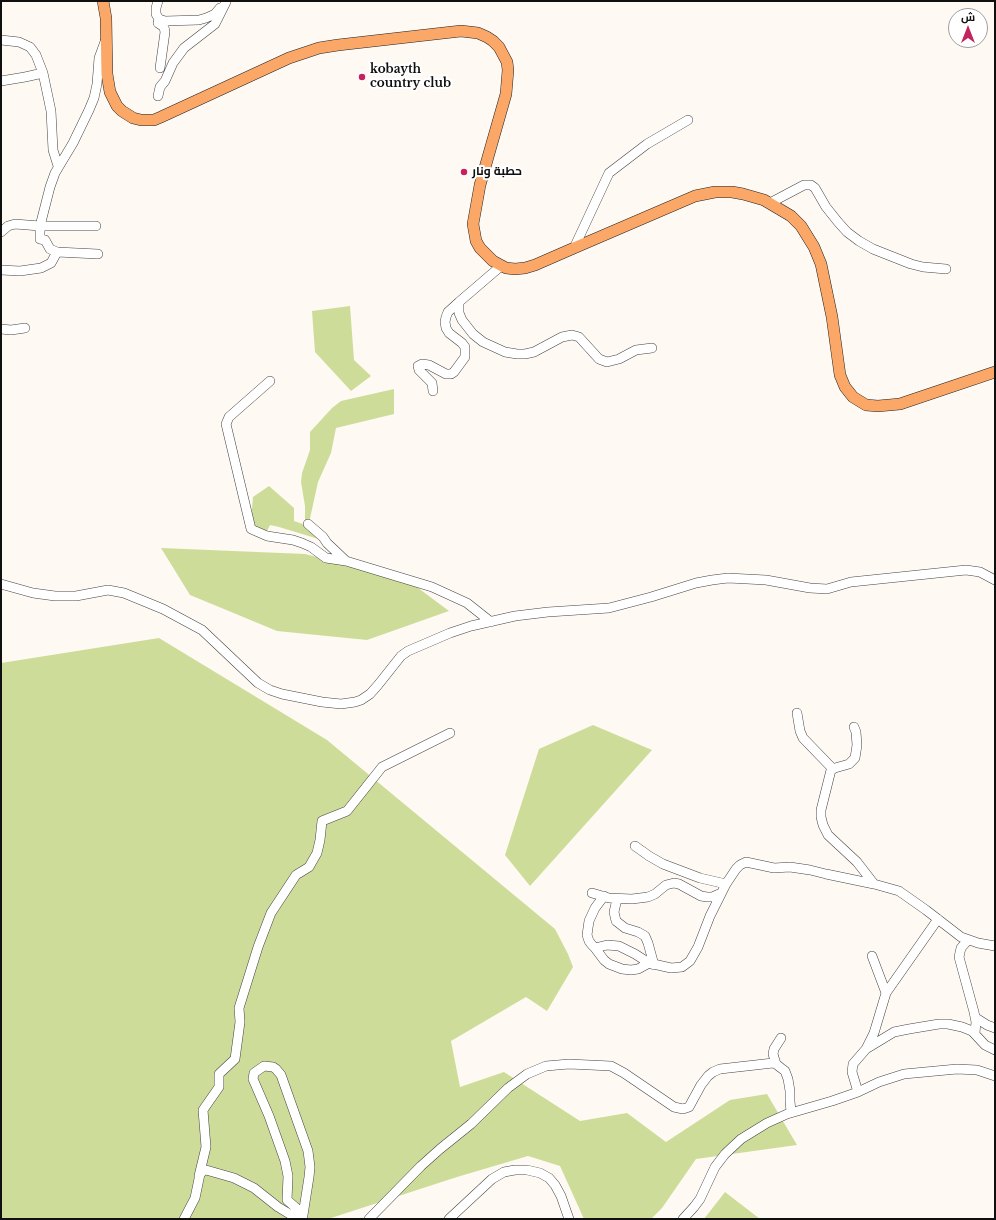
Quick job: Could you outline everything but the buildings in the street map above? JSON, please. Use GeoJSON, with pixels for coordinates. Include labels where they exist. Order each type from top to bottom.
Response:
{"type":"FeatureCollection","features":[{"type":"Feature","properties":{"kind":"main road"},"geometry":{"type":"LineString","coordinates":[[103,1],[106,18],[108,84],[112,99],[117,106],[128,115],[134,118],[147,120],[161,117],[289,58],[319,48],[460,31],[478,33],[487,36],[494,41],[504,54],[507,62],[508,78],[506,94],[480,186],[473,224],[476,241],[480,248],[493,261],[501,266],[515,269],[535,265],[685,200],[705,193],[724,192],[757,197],[784,211],[796,221],[806,232],[814,247],[821,264],[832,317],[840,375],[845,387],[854,397],[866,405],[878,406],[900,404],[995,372]]}},
{"type":"Feature","properties":{"kind":"street"},"geometry":{"type":"LineString","coordinates":[[158,1],[156,11],[159,19],[158,22],[164,27],[165,32],[160,68]]}},
{"type":"Feature","properties":{"kind":"street"},"geometry":{"type":"LineString","coordinates":[[159,19],[170,21],[206,18],[215,14],[226,1]]}},
{"type":"Feature","properties":{"kind":"street"},"geometry":{"type":"LineString","coordinates":[[158,96],[160,87],[165,81],[173,63],[184,48],[215,24],[226,1]]}},
{"type":"Feature","properties":{"kind":"street"},"geometry":{"type":"LineString","coordinates":[[98,254],[57,252],[50,249],[45,240],[40,239],[40,226],[54,173],[73,143],[92,104],[96,91],[99,58],[106,38]]}},
{"type":"Feature","properties":{"kind":"street"},"geometry":{"type":"LineString","coordinates":[[1,40],[20,42],[30,47],[34,52],[43,72],[51,111],[53,150],[58,166]]}},
{"type":"Feature","properties":{"kind":"street"},"geometry":{"type":"LineString","coordinates":[[1,81],[43,72]]}},
{"type":"Feature","properties":{"kind":"street"},"geometry":{"type":"LineString","coordinates":[[574,248],[609,173],[647,144],[688,120]]}},
{"type":"Feature","properties":{"kind":"street"},"geometry":{"type":"LineString","coordinates":[[770,203],[804,185],[811,186],[838,222],[847,232],[859,241],[911,264],[923,267],[946,268]]}},
{"type":"Feature","properties":{"kind":"street"},"geometry":{"type":"LineString","coordinates":[[1,232],[11,224],[40,226],[96,226]]}},
{"type":"Feature","properties":{"kind":"street"},"geometry":{"type":"LineString","coordinates":[[1,270],[20,271],[41,268],[51,263],[57,252]]}},
{"type":"Feature","properties":{"kind":"street"},"geometry":{"type":"LineString","coordinates":[[433,391],[432,383],[419,370],[418,366],[422,364],[429,365],[446,374],[451,374],[454,372],[465,357],[465,347],[449,333],[446,328],[445,322],[448,312],[501,266]]}},
{"type":"Feature","properties":{"kind":"street"},"geometry":{"type":"LineString","coordinates":[[459,302],[459,314],[466,326],[483,342],[505,352],[517,354],[534,352],[566,335],[578,337],[599,359],[607,362],[619,359],[636,350],[652,348]]}},
{"type":"Feature","properties":{"kind":"street"},"geometry":{"type":"LineString","coordinates":[[1,328],[11,330],[25,328]]}},
{"type":"Feature","properties":{"kind":"street"},"geometry":{"type":"LineString","coordinates":[[270,381],[229,417],[226,424],[251,529],[268,536],[302,543],[311,547],[326,558],[346,561],[432,587],[467,603],[491,622]]}},
{"type":"Feature","properties":{"kind":"street"},"geometry":{"type":"LineString","coordinates":[[308,524],[346,561]]}},
{"type":"Feature","properties":{"kind":"street"},"geometry":{"type":"LineString","coordinates":[[1,584],[33,593],[55,596],[76,596],[108,590],[124,593],[164,609],[202,630],[258,683],[270,690],[282,694],[334,704],[348,704],[361,700],[370,694],[401,656],[408,651],[450,633],[533,613],[609,608],[696,583],[712,580],[744,578],[810,588],[827,589],[851,582],[966,570],[980,572],[995,580]]}},
{"type":"Feature","properties":{"kind":"street"},"geometry":{"type":"LineString","coordinates":[[797,713],[800,731],[803,738],[832,768]]}},
{"type":"Feature","properties":{"kind":"street"},"geometry":{"type":"LineString","coordinates":[[832,768],[849,764],[855,758],[857,745],[854,727]]}},
{"type":"Feature","properties":{"kind":"street"},"geometry":{"type":"LineString","coordinates":[[184,1219],[195,1198],[206,1147],[203,1110],[219,1086],[220,1074],[235,1059],[240,1022],[239,1008],[258,947],[271,913],[296,875],[310,867],[317,853],[322,821],[347,811],[382,767],[450,733]]}},
{"type":"Feature","properties":{"kind":"street"},"geometry":{"type":"LineString","coordinates":[[832,768],[821,810],[823,825],[828,836],[857,862],[874,884]]}},
{"type":"Feature","properties":{"kind":"street"},"geometry":{"type":"LineString","coordinates":[[635,846],[663,864],[700,878],[726,884]]}},
{"type":"Feature","properties":{"kind":"street"},"geometry":{"type":"LineString","coordinates":[[595,948],[607,945],[619,946],[651,964],[677,968],[682,967],[690,961],[698,947],[710,916],[726,884],[736,869],[746,862],[774,868],[790,867],[804,869],[874,884],[898,891],[961,937],[995,946]]}},
{"type":"Feature","properties":{"kind":"street"},"geometry":{"type":"LineString","coordinates":[[592,892],[617,899],[632,899],[648,897],[666,885],[674,883],[679,884],[701,896],[712,897],[721,893]]}},
{"type":"Feature","properties":{"kind":"street"},"geometry":{"type":"LineString","coordinates":[[604,896],[592,913],[587,927],[589,941],[604,960],[609,964],[622,969],[638,969],[651,964]]}},
{"type":"Feature","properties":{"kind":"street"},"geometry":{"type":"LineString","coordinates":[[617,899],[614,912],[616,921],[625,928],[638,932],[644,936],[648,943],[651,964]]}},
{"type":"Feature","properties":{"kind":"street"},"geometry":{"type":"LineString","coordinates":[[866,1049],[874,1033],[886,993],[938,919]]}},
{"type":"Feature","properties":{"kind":"street"},"geometry":{"type":"LineString","coordinates":[[968,940],[961,948],[959,957],[976,1018],[975,1033]]}},
{"type":"Feature","properties":{"kind":"street"},"geometry":{"type":"LineString","coordinates":[[872,956],[886,993]]}},
{"type":"Feature","properties":{"kind":"street"},"geometry":{"type":"LineString","coordinates":[[976,1018],[995,1028]]}},
{"type":"Feature","properties":{"kind":"street"},"geometry":{"type":"LineString","coordinates":[[858,1092],[853,1078],[852,1068],[855,1060],[866,1049],[894,1032],[939,1024],[954,1025],[975,1033],[985,1045],[995,1050]]}},
{"type":"Feature","properties":{"kind":"street"},"geometry":{"type":"LineString","coordinates":[[776,1064],[773,1054],[774,1049],[781,1038]]}},
{"type":"Feature","properties":{"kind":"street"},"geometry":{"type":"LineString","coordinates":[[369,1219],[440,1149],[471,1124],[508,1088],[533,1071],[546,1066],[568,1064],[612,1066],[674,1106],[683,1109],[689,1107],[701,1085],[713,1072],[727,1068],[770,1063],[776,1064],[785,1071],[788,1078],[791,1112]]}},
{"type":"Feature","properties":{"kind":"street"},"geometry":{"type":"LineString","coordinates":[[264,1066],[276,1068],[281,1075],[308,1151],[310,1167],[309,1177],[301,1218],[287,1200],[288,1176],[285,1161],[269,1116],[253,1079],[254,1073],[264,1066]]}},
{"type":"Feature","properties":{"kind":"street"},"geometry":{"type":"LineString","coordinates":[[688,1219],[697,1209],[715,1167],[741,1139],[767,1122],[791,1112],[858,1092],[879,1082],[904,1074],[957,1068],[977,1070],[995,1076]]}},
{"type":"Feature","properties":{"kind":"street"},"geometry":{"type":"LineString","coordinates":[[790,1091],[801,1109]]}},
{"type":"Feature","properties":{"kind":"street"},"geometry":{"type":"LineString","coordinates":[[199,1176],[203,1171],[209,1170],[245,1183],[260,1192],[278,1207],[301,1218]]}},
{"type":"Feature","properties":{"kind":"street"},"geometry":{"type":"LineString","coordinates":[[449,1219],[492,1179],[504,1172],[516,1170],[527,1170],[549,1178],[561,1196],[569,1219]]}},
{"type":"Feature","properties":{"kind":"street"},"geometry":{"type":"LineString","coordinates":[[682,1219],[700,1199]]}},
{"type":"Feature","properties":{"kind":"green space"},"geometry":{"type":"Polygon","coordinates":[[[350,306],[354,360],[371,376],[351,391],[315,352],[312,311],[350,306]]]}},
{"type":"Feature","properties":{"kind":"green space"},"geometry":{"type":"Polygon","coordinates":[[[394,389],[394,414],[336,428],[331,453],[318,482],[309,523],[305,521],[305,506],[301,482],[302,473],[310,450],[310,432],[332,408],[341,401],[394,389]]]}},
{"type":"Feature","properties":{"kind":"green space"},"geometry":{"type":"Polygon","coordinates":[[[269,486],[294,508],[294,521],[317,529],[322,540],[270,525],[266,533],[250,530],[253,497],[269,486]]]}},
{"type":"Feature","properties":{"kind":"green space"},"geometry":{"type":"Polygon","coordinates":[[[161,548],[305,554],[406,579],[449,611],[367,640],[277,631],[190,595],[161,548]]]}},
{"type":"Feature","properties":{"kind":"green space"},"geometry":{"type":"Polygon","coordinates":[[[159,638],[327,740],[555,929],[573,967],[547,1011],[526,997],[451,1041],[460,1087],[504,1072],[580,1121],[627,1113],[666,1142],[730,1100],[767,1094],[797,1145],[696,1159],[662,1208],[651,1219],[584,1219],[560,1166],[528,1156],[457,1177],[328,1219],[1,1219],[1,663],[159,638]]]}},
{"type":"Feature","properties":{"kind":"green space"},"geometry":{"type":"Polygon","coordinates":[[[593,725],[652,750],[530,886],[505,855],[539,749],[593,725]]]}},
{"type":"Feature","properties":{"kind":"green space"},"geometry":{"type":"Polygon","coordinates":[[[725,1192],[760,1219],[704,1219],[725,1192]]]}},
{"type":"Feature","properties":{"kind":"place","name":"kobayth country club"},"geometry":{"type":"Point","coordinates":[362,77]}},
{"type":"Feature","properties":{"kind":"place","name":"حطبة ونار"},"geometry":{"type":"Point","coordinates":[464,172]}}]}
